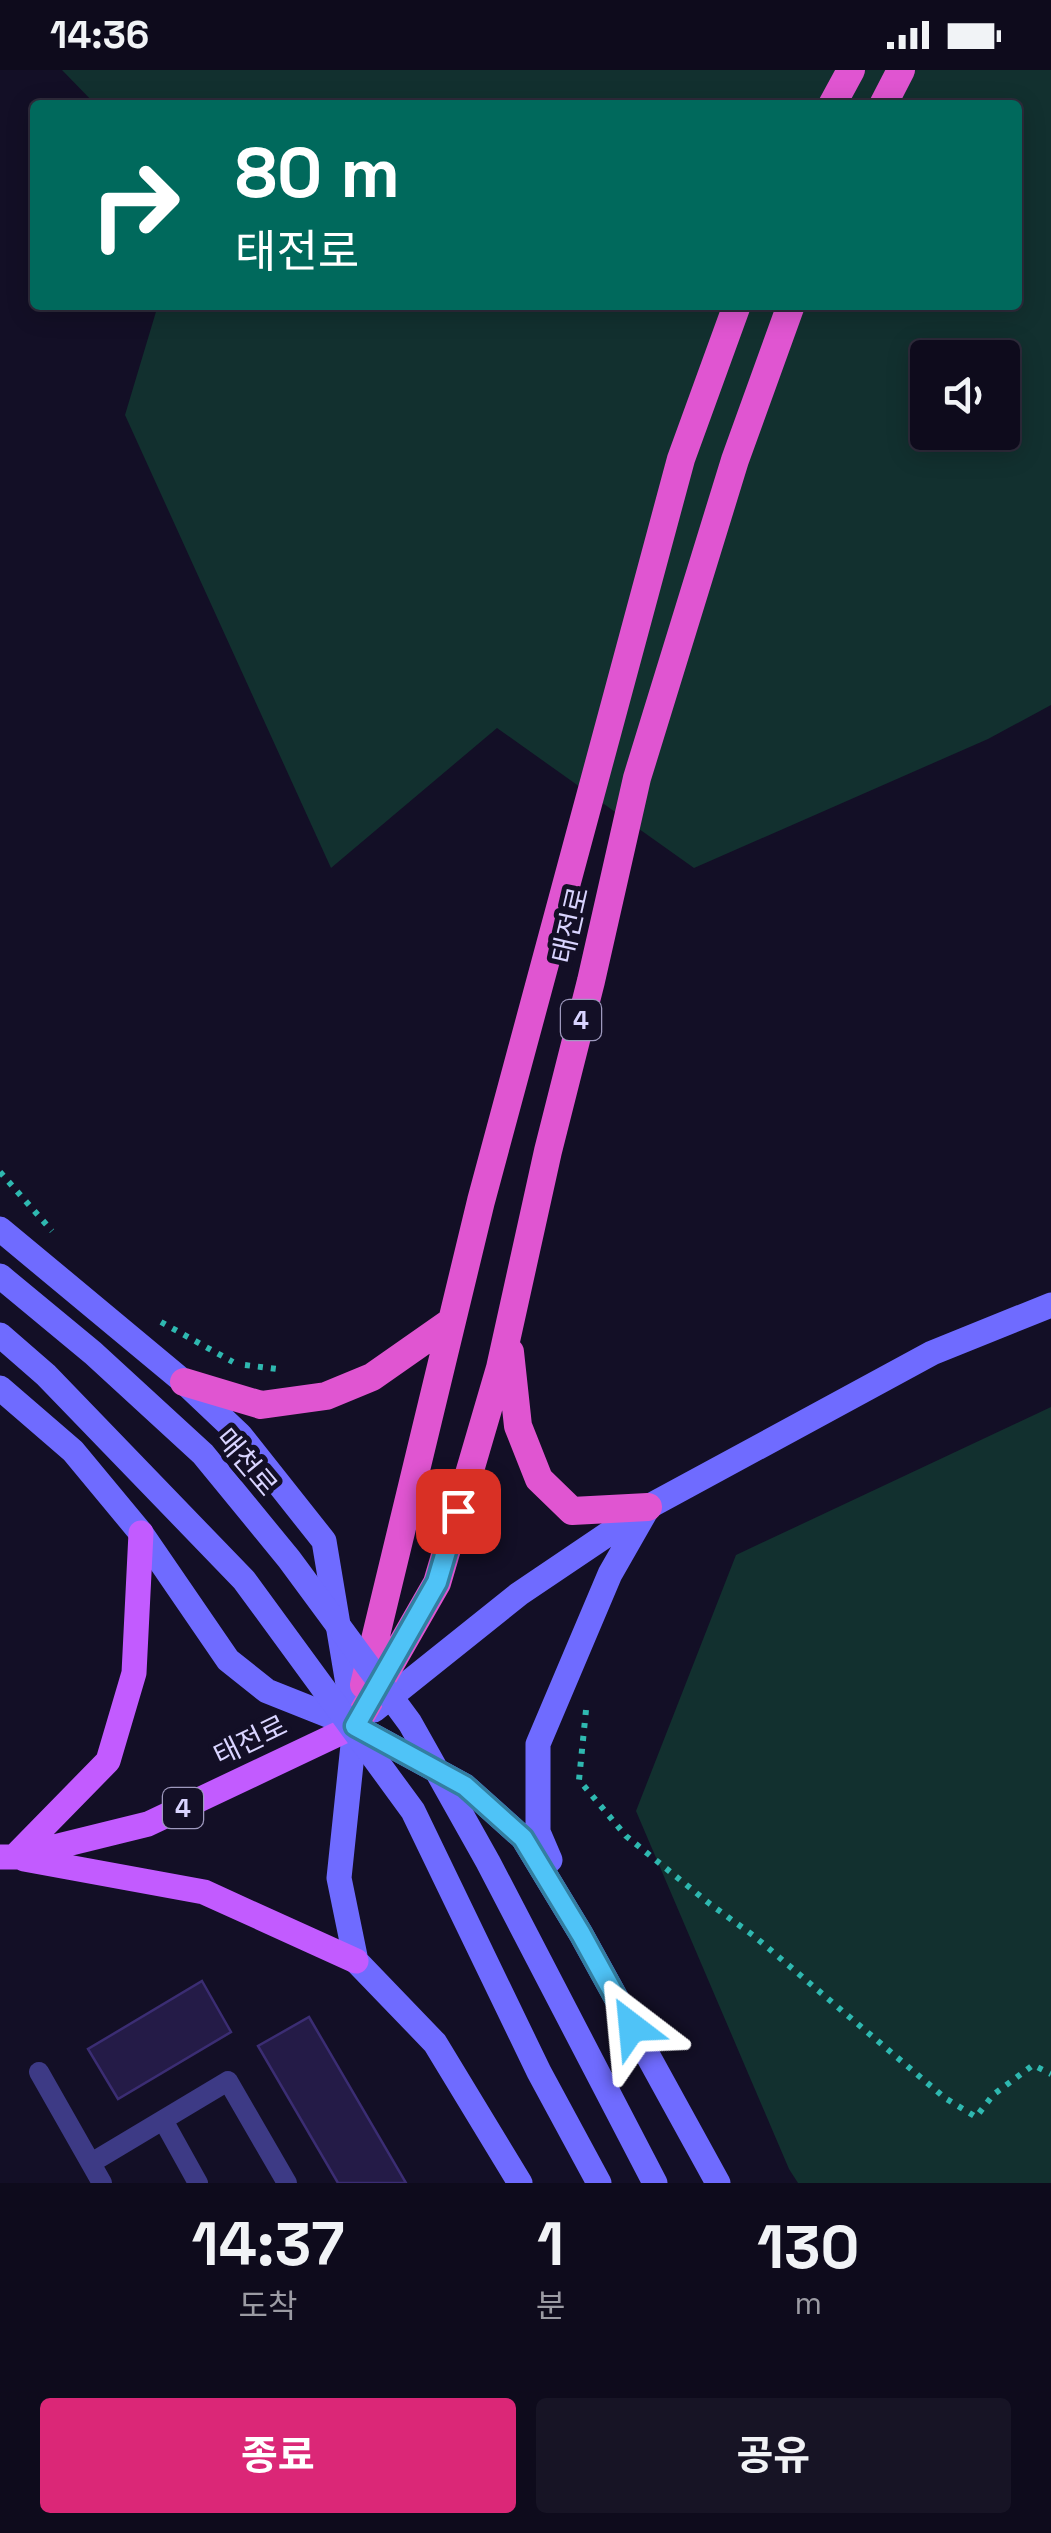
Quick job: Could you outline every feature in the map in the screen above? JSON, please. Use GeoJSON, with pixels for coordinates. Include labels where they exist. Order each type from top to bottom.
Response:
{"type":"FeatureCollection","features":[{"type":"Feature","properties":{"kind":"highway"},"geometry":{"type":"LineString","coordinates":[[835,100],[851,70]]}},
{"type":"Feature","properties":{"kind":"highway"},"geometry":{"type":"LineString","coordinates":[[886,100],[901,70]]}},
{"type":"Feature","properties":{"kind":"highway","name":"태전로"},"geometry":{"type":"LineString","coordinates":[[355,1726],[481,1200],[681,459],[735,310]]}},
{"type":"Feature","properties":{"kind":"highway","name":"태전로"},"geometry":{"type":"LineString","coordinates":[[355,1726],[437,1582],[500,1368],[637,778],[735,460],[789,310]]}},
{"type":"Feature","properties":{"kind":"highway"},"geometry":{"type":"LineString","coordinates":[[184,1382],[260,1405],[326,1396],[372,1377],[452,1321]]}},
{"type":"Feature","properties":{"kind":"highway"},"geometry":{"type":"LineString","coordinates":[[508,1333],[518,1426],[539,1479],[572,1511],[648,1507]]}},
{"type":"Feature","properties":{"kind":"main road"},"geometry":{"type":"LineString","coordinates":[[0,1229],[184,1382],[240,1435],[324,1541],[355,1726],[339,1878],[356,1961]]}},
{"type":"Feature","properties":{"kind":"main road","name":"매천로"},"geometry":{"type":"LineString","coordinates":[[0,1276],[93,1353],[203,1454],[288,1559],[410,1722],[488,1862],[655,2183]]}},
{"type":"Feature","properties":{"kind":"main road"},"geometry":{"type":"LineString","coordinates":[[355,1726],[519,1594],[648,1507],[932,1352],[1051,1305]]}},
{"type":"Feature","properties":{"kind":"main road"},"geometry":{"type":"LineString","coordinates":[[0,1335],[46,1375],[244,1580],[413,1812],[599,2183]]}},
{"type":"Feature","properties":{"kind":"main road"},"geometry":{"type":"LineString","coordinates":[[0,1388],[73,1451],[141,1533],[228,1660],[267,1691],[355,1726],[465,1786],[523,1838],[581,1934],[718,2183]]}},
{"type":"Feature","properties":{"kind":"main road"},"geometry":{"type":"LineString","coordinates":[[581,1934],[538,1832],[538,1744],[610,1574],[648,1507]]}},
{"type":"Feature","properties":{"kind":"main road"},"geometry":{"type":"LineString","coordinates":[[7,1857],[108,1761],[134,1673],[141,1533]]}},
{"type":"Feature","properties":{"kind":"main road","name":"태전로"},"geometry":{"type":"LineString","coordinates":[[7,1857],[148,1824],[355,1726]]}},
{"type":"Feature","properties":{"kind":"main road"},"geometry":{"type":"LineString","coordinates":[[7,1857],[204,1892],[356,1961],[435,2042],[520,2183]]}},
{"type":"Feature","properties":{"kind":"lane"},"geometry":{"type":"LineString","coordinates":[[39,2072],[102,2183]]}},
{"type":"Feature","properties":{"kind":"lane"},"geometry":{"type":"LineString","coordinates":[[91,2163],[228,2081],[287,2183]]}},
{"type":"Feature","properties":{"kind":"lane"},"geometry":{"type":"LineString","coordinates":[[163,2120],[198,2183]]}},
{"type":"Feature","properties":{"kind":"path"},"geometry":{"type":"LineString","coordinates":[[0,1172],[57,1236]]}},
{"type":"Feature","properties":{"kind":"path"},"geometry":{"type":"LineString","coordinates":[[153,1317],[236,1364],[277,1369],[313,1398]]}},
{"type":"Feature","properties":{"kind":"path"},"geometry":{"type":"LineString","coordinates":[[568,1671],[588,1695],[579,1780],[626,1836],[754,1936],[944,2098],[976,2117],[992,2094],[1033,2065],[1051,2074]]}},
{"type":"Feature","properties":{"kind":"green space"},"geometry":{"type":"Polygon","coordinates":[[[62,70],[1051,70],[1051,705],[988,739],[694,868],[497,728],[331,868],[125,415],[156,310],[1022,310],[1022,100],[91,100],[62,70]]]}},
{"type":"Feature","properties":{"kind":"green space"},"geometry":{"type":"Polygon","coordinates":[[[1051,1407],[1051,2183],[798,2183],[636,1811],[736,1555],[1051,1407]]]}},
{"type":"Feature","properties":{"kind":"building"},"geometry":{"type":"Polygon","coordinates":[[[202,1981],[231,2032],[118,2099],[88,2049],[202,1981]]]}},
{"type":"Feature","properties":{"kind":"building"},"geometry":{"type":"Polygon","coordinates":[[[309,2017],[406,2183],[338,2183],[258,2046],[309,2017]]]}},
{"type":"Feature","properties":{"kind":"route"},"geometry":{"type":"LineString","coordinates":[[458,1511],[437,1582],[355,1726],[465,1786],[523,1838],[632,2027]]}}]}
